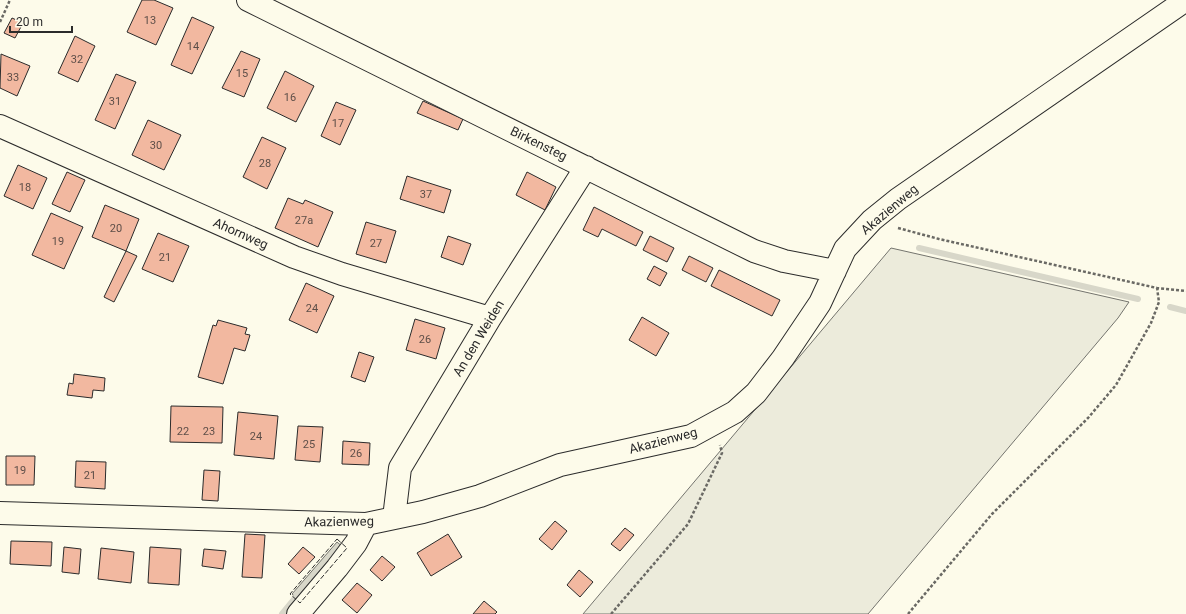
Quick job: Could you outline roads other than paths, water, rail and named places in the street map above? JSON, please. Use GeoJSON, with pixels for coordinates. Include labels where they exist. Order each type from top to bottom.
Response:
{"type":"FeatureCollection","features":[{"type":"Feature","properties":{"kind":"street","name":"Birkensteg"},"geometry":{"type":"LineString","coordinates":[[248,0],[754,251],[784,261],[835,271]]}},
{"type":"Feature","properties":{"kind":"street","name":"Akazienweg"},"geometry":{"type":"LineString","coordinates":[[0,513],[366,524],[423,512],[480,496],[560,465],[691,436],[735,412],[756,393],[783,358],[820,303],[845,249],[872,220],[898,199],[1186,0]]}},
{"type":"Feature","properties":{"kind":"street","name":"Ahornweg"},"geometry":{"type":"LineString","coordinates":[[0,126],[294,257],[342,274],[490,318]]}},
{"type":"Feature","properties":{"kind":"street","name":"An den Weiden"},"geometry":{"type":"LineString","coordinates":[[394,518],[400,468],[490,318],[586,167]]}},
{"type":"Feature","properties":{"kind":"street"},"geometry":{"type":"LineString","coordinates":[[298,614],[356,543],[366,524]]}},
{"type":"Feature","properties":{"kind":"waterway"},"geometry":{"type":"LineString","coordinates":[[919,248],[1138,299]]}},
{"type":"Feature","properties":{"kind":"waterway"},"geometry":{"type":"LineString","coordinates":[[1170,307],[1186,311]]}},
{"type":"Feature","properties":{"kind":"waterway"},"geometry":{"type":"LineString","coordinates":[[282,614],[296,597]]}}]}
